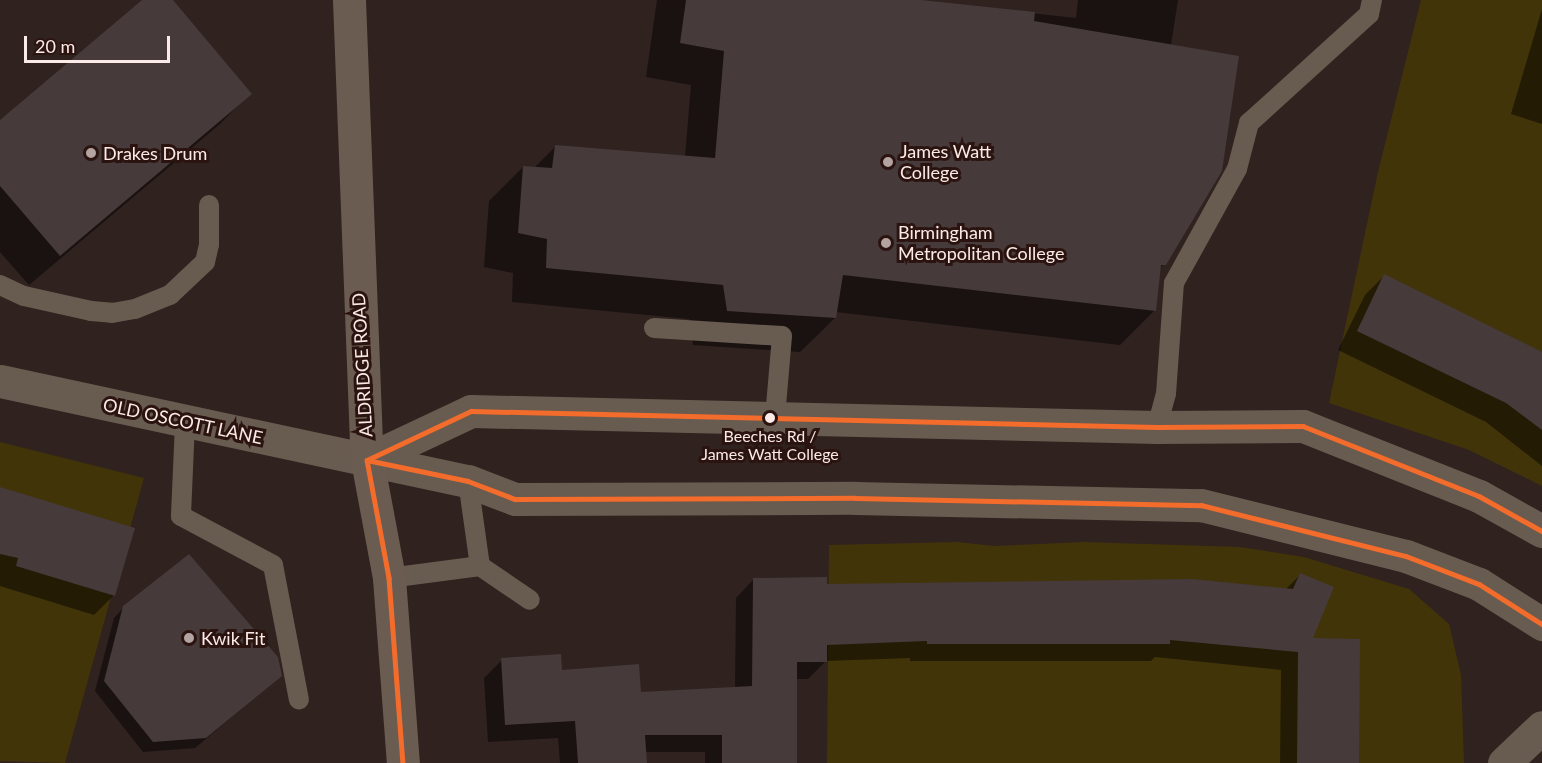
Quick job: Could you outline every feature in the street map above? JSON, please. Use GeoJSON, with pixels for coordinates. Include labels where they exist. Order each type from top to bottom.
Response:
{"type":"FeatureCollection","features":[{"type":"Feature","properties":{"kind":"street","name":"ALDRIDGE ROAD"},"geometry":{"type":"LineString","coordinates":[[349,0],[367,460],[388,578],[404,763]]}},
{"type":"Feature","properties":{"kind":"street","name":"OLD OSCOTT LANE"},"geometry":{"type":"LineString","coordinates":[[0,381],[185,423],[468,481],[515,499],[855,498],[1201,505],[1406,556],[1479,584],[1542,624]]}},
{"type":"Feature","properties":{"kind":"street"},"geometry":{"type":"LineString","coordinates":[[367,460],[471,411],[1157,427],[1303,426],[1479,496],[1542,531]]}},
{"type":"Feature","properties":{"kind":"street"},"geometry":{"type":"LineString","coordinates":[[1504,763],[1542,727]]}},
{"type":"Feature","properties":{"kind":"lane"},"geometry":{"type":"LineString","coordinates":[[1157,427],[1166,394],[1174,284],[1237,168],[1249,123],[1369,15],[1372,0]]}},
{"type":"Feature","properties":{"kind":"lane"},"geometry":{"type":"LineString","coordinates":[[0,285],[24,296],[91,311],[111,313],[135,309],[170,296],[205,262],[209,243],[209,205]]}},
{"type":"Feature","properties":{"kind":"lane"},"geometry":{"type":"LineString","coordinates":[[654,328],[782,336],[775,418]]}},
{"type":"Feature","properties":{"kind":"lane"},"geometry":{"type":"LineString","coordinates":[[185,423],[181,516],[273,565],[299,699]]}},
{"type":"Feature","properties":{"kind":"lane"},"geometry":{"type":"LineString","coordinates":[[468,481],[480,566]]}},
{"type":"Feature","properties":{"kind":"lane"},"geometry":{"type":"LineString","coordinates":[[388,578],[480,566],[530,600]]}},
{"type":"Feature","properties":{"kind":"shaded area"},"geometry":{"type":"Polygon","coordinates":[[[1421,0],[1542,0],[1542,486],[1469,450],[1329,403],[1378,172],[1421,0]]]}},
{"type":"Feature","properties":{"kind":"shaded area"},"geometry":{"type":"Polygon","coordinates":[[[0,442],[144,478],[65,763],[0,761],[0,442]]]}},
{"type":"Feature","properties":{"kind":"shaded area"},"geometry":{"type":"Polygon","coordinates":[[[957,542],[995,546],[1085,542],[1240,547],[1304,557],[1409,589],[1449,624],[1461,675],[1464,763],[827,763],[829,545],[957,542]]]}},
{"type":"Feature","properties":{"kind":"building","name":"Drakes Drum"},"geometry":{"type":"Polygon","coordinates":[[[142,0],[173,0],[252,94],[60,256],[0,186],[0,120],[142,0]]]}},
{"type":"Feature","properties":{"kind":"building","name":"James Watt College"},"geometry":{"type":"Polygon","coordinates":[[[686,0],[921,0],[1035,12],[1034,21],[1239,56],[1222,171],[1166,265],[1161,265],[1156,311],[843,275],[836,318],[727,311],[723,285],[546,268],[547,239],[518,233],[523,166],[552,168],[555,145],[715,158],[724,51],[680,43],[686,0]]]}},
{"type":"Feature","properties":{"kind":"building"},"geometry":{"type":"Polygon","coordinates":[[[1384,274],[1542,352],[1542,430],[1506,403],[1357,331],[1384,274]]]}},
{"type":"Feature","properties":{"kind":"building"},"geometry":{"type":"Polygon","coordinates":[[[0,487],[135,528],[115,596],[16,566],[18,558],[0,554],[0,487]]]}},
{"type":"Feature","properties":{"kind":"building","name":"Kwik Fit"},"geometry":{"type":"Polygon","coordinates":[[[189,554],[278,657],[282,676],[206,738],[153,742],[104,681],[123,606],[189,554]]]}},
{"type":"Feature","properties":{"kind":"building"},"geometry":{"type":"Polygon","coordinates":[[[1300,573],[1334,587],[1313,638],[1360,639],[1359,763],[1297,763],[1298,652],[1170,640],[1170,644],[927,644],[927,641],[827,645],[827,662],[797,662],[797,763],[722,763],[722,735],[645,735],[647,763],[578,763],[575,721],[505,725],[501,658],[561,654],[562,670],[639,664],[641,692],[752,686],[753,578],[827,577],[827,584],[1192,579],[1293,589],[1300,573]]]}},
{"type":"Feature","properties":{"kind":"transit line"},"geometry":{"type":"LineString","coordinates":[[367,460],[471,411],[1157,427],[1303,426],[1479,496],[1542,531]]}},
{"type":"Feature","properties":{"kind":"transit line"},"geometry":{"type":"LineString","coordinates":[[367,460],[468,481],[515,499],[855,498],[1201,505],[1406,556],[1479,584],[1542,624]]}},
{"type":"Feature","properties":{"kind":"transit line"},"geometry":{"type":"LineString","coordinates":[[367,460],[389,578],[403,763]]}},
{"type":"Feature","properties":{"kind":"place","name":"Drakes Drum"},"geometry":{"type":"Point","coordinates":[91,153]}},
{"type":"Feature","properties":{"kind":"place","name":"James Watt College"},"geometry":{"type":"Point","coordinates":[888,162]}},
{"type":"Feature","properties":{"kind":"place","name":"Birmingham Metropolitan College"},"geometry":{"type":"Point","coordinates":[886,243]}},
{"type":"Feature","properties":{"kind":"place","name":"Beeches Rd / James Watt College"},"geometry":{"type":"Point","coordinates":[770,418]}},
{"type":"Feature","properties":{"kind":"place","name":"Kwik Fit"},"geometry":{"type":"Point","coordinates":[189,638]}}]}
